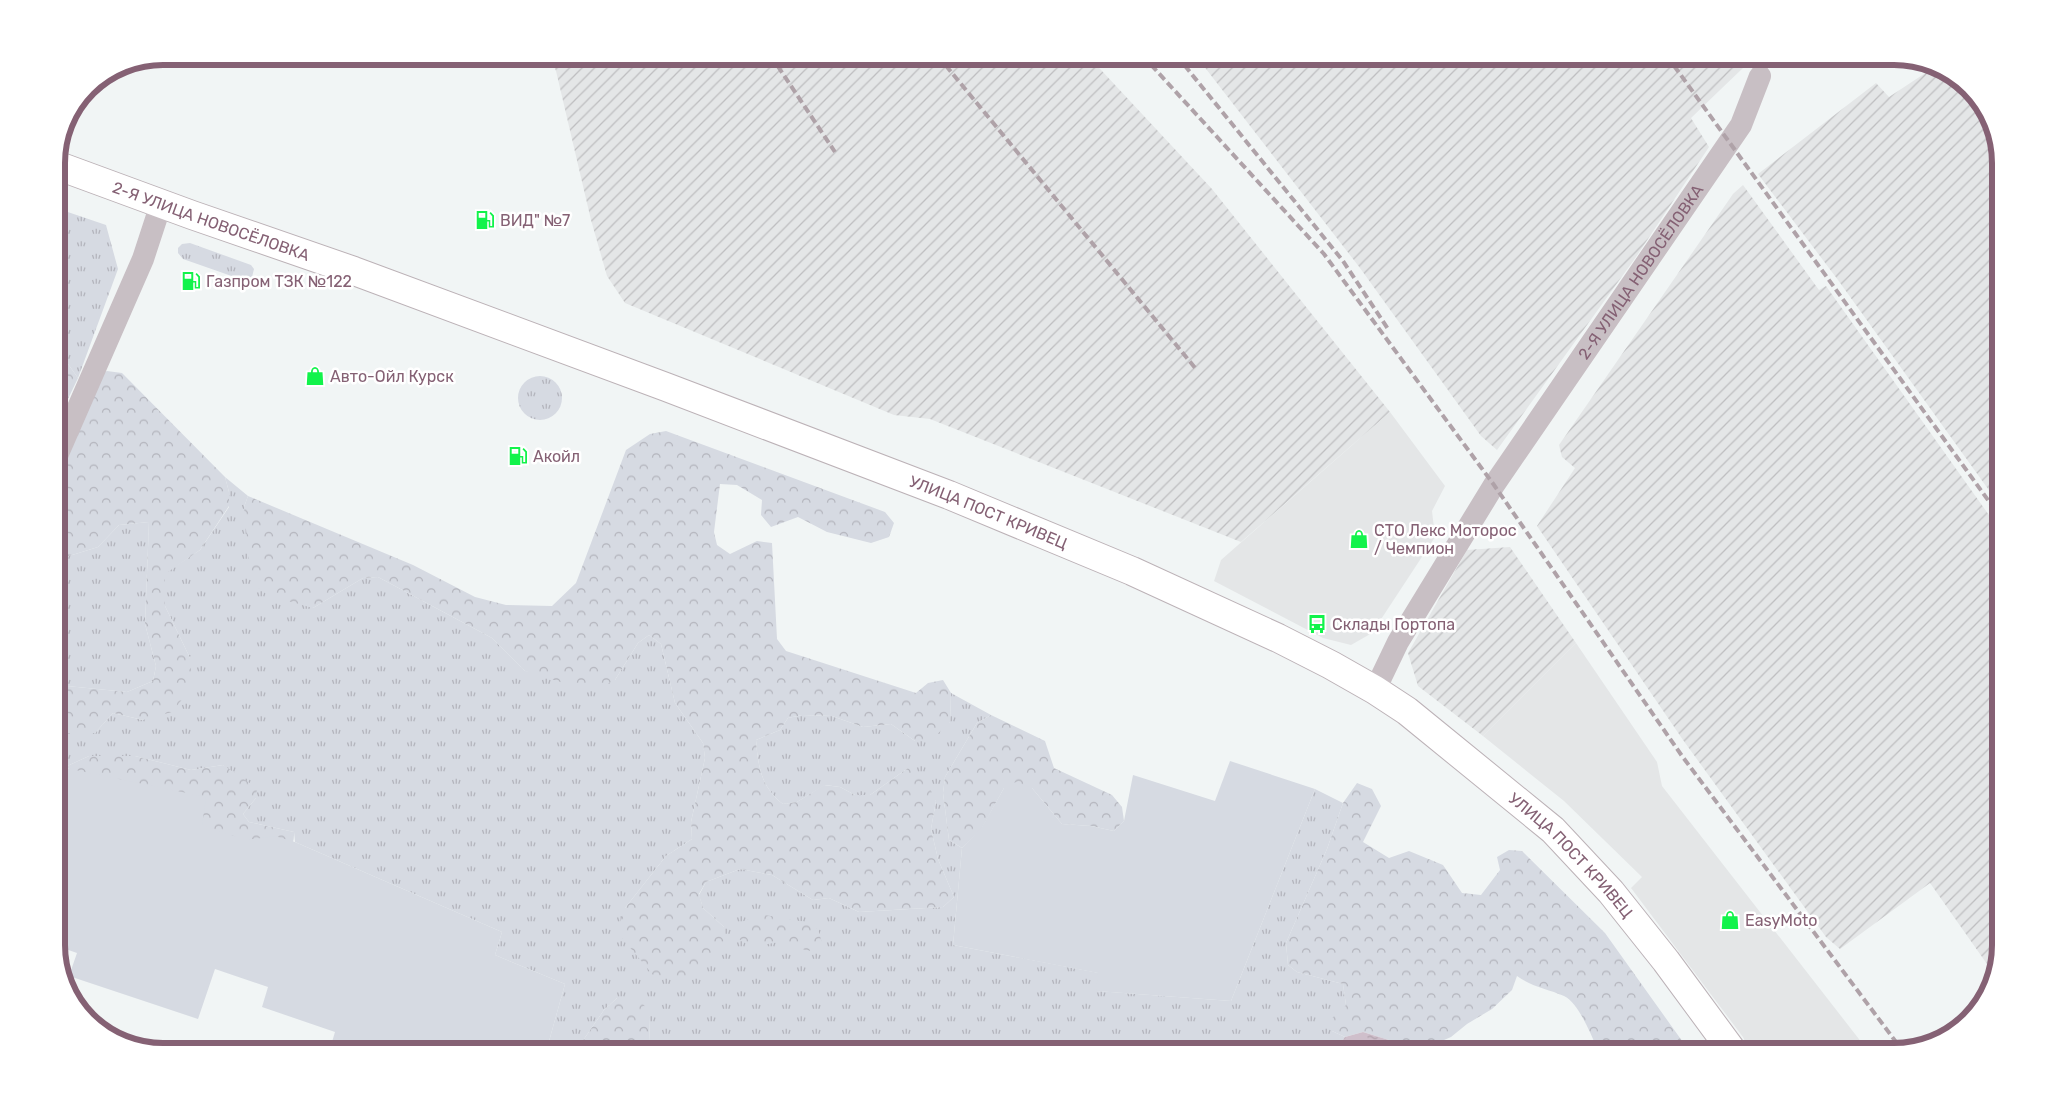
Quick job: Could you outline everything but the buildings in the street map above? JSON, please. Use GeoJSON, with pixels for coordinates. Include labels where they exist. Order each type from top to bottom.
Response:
{"type":"FeatureCollection","features":[{"type":"Feature","properties":{"kind":"main road","name":"2-Я УЛИЦА НОВОСЁЛОВКА"},"geometry":{"type":"LineString","coordinates":[[65,168],[161,204],[330,262],[592,359]]}},
{"type":"Feature","properties":{"kind":"main road","name":"УЛИЦА ПОСТ КРИВЕЦ"},"geometry":{"type":"LineString","coordinates":[[592,359],[949,495],[1123,568],[1278,638],[1375,690],[1407,711],[1553,830],[1611,892],[1666,961],[1726,1043]]}},
{"type":"Feature","properties":{"kind":"street","name":"2-Я УЛИЦА НОВОСЁЛОВКА"},"geometry":{"type":"LineString","coordinates":[[1375,690],[1398,642],[1494,485],[1512,462],[1742,125],[1760,76]]}},
{"type":"Feature","properties":{"kind":"street"},"geometry":{"type":"LineString","coordinates":[[65,437],[143,258],[161,204]]}},
{"type":"Feature","properties":{"kind":"shaded area"},"geometry":{"type":"Polygon","coordinates":[[[554,65],[1096,65],[1212,189],[1390,412],[1241,542],[930,419],[894,415],[625,303],[607,276],[591,220],[554,65]]]}},
{"type":"Feature","properties":{"kind":"shaded area"},"geometry":{"type":"Polygon","coordinates":[[[1203,65],[1746,65],[1691,118],[1709,147],[1636,257],[1497,450],[1481,436],[1360,268],[1203,65]]]}},
{"type":"Feature","properties":{"kind":"shaded area"},"geometry":{"type":"Polygon","coordinates":[[[1929,71],[1932,72],[1949,81],[1968,98],[1976,108],[1987,131],[1992,156],[1992,494],[1838,280],[1758,174],[1876,83],[1889,97],[1929,71]]]}},
{"type":"Feature","properties":{"kind":"shaded area"},"geometry":{"type":"Polygon","coordinates":[[[1743,185],[1819,290],[1826,286],[1992,519],[1992,945],[1990,968],[1930,883],[1840,949],[1826,937],[1683,740],[1537,526],[1575,468],[1562,457],[1559,445],[1733,194],[1743,185]]]}},
{"type":"Feature","properties":{"kind":"shaded area"},"geometry":{"type":"Polygon","coordinates":[[[1390,412],[1445,486],[1432,511],[1435,537],[1372,633],[1351,645],[1323,638],[1214,581],[1221,560],[1390,412]]]}},
{"type":"Feature","properties":{"kind":"shaded area"},"geometry":{"type":"Polygon","coordinates":[[[1510,547],[1576,643],[1483,736],[1418,686],[1408,653],[1467,550],[1510,547]]]}},
{"type":"Feature","properties":{"kind":"shaded area"},"geometry":{"type":"Polygon","coordinates":[[[1576,643],[1657,762],[1662,786],[1862,1043],[1746,1043],[1631,888],[1642,877],[1564,801],[1483,736],[1576,643]]]}},
{"type":"Feature","properties":{"kind":"green space"},"geometry":{"type":"Polygon","coordinates":[[[65,211],[106,225],[118,269],[78,378],[65,360],[65,211]]]}},
{"type":"Feature","properties":{"kind":"green space"},"geometry":{"type":"Polygon","coordinates":[[[190,243],[251,265],[254,269],[252,277],[243,280],[183,259],[178,253],[178,248],[182,244],[190,243]]]}},
{"type":"Feature","properties":{"kind":"green space"},"geometry":{"type":"Polygon","coordinates":[[[65,360],[78,378],[65,405],[65,360]]]}},
{"type":"Feature","properties":{"kind":"green space"},"geometry":{"type":"Polygon","coordinates":[[[107,371],[122,373],[225,477],[229,492],[229,506],[200,550],[165,574],[165,606],[190,658],[192,687],[172,712],[143,720],[113,713],[95,733],[65,733],[65,685],[127,692],[153,681],[156,666],[145,624],[149,522],[119,525],[98,547],[65,557],[65,450],[93,377],[107,371]]]}},
{"type":"Feature","properties":{"kind":"green space"},"geometry":{"type":"Polygon","coordinates":[[[540,376],[552,380],[558,386],[562,398],[558,410],[552,416],[540,420],[528,416],[522,410],[518,398],[522,386],[528,380],[540,376]]]}},
{"type":"Feature","properties":{"kind":"green space"},"geometry":{"type":"Polygon","coordinates":[[[666,431],[885,512],[894,523],[889,537],[871,543],[827,532],[798,517],[771,527],[761,515],[762,500],[737,485],[720,484],[714,532],[717,545],[730,554],[757,541],[772,543],[777,639],[786,651],[916,693],[928,683],[943,680],[951,693],[950,722],[930,741],[915,741],[891,724],[863,727],[832,716],[802,715],[788,718],[780,730],[756,740],[758,759],[765,783],[783,804],[797,802],[824,785],[840,787],[855,795],[870,795],[908,768],[923,774],[936,801],[931,829],[938,859],[954,897],[943,907],[859,912],[829,898],[813,900],[772,875],[740,869],[706,882],[699,894],[703,908],[724,927],[726,941],[710,965],[683,977],[653,975],[622,938],[620,923],[625,908],[666,856],[692,839],[691,822],[705,758],[703,743],[675,703],[661,644],[649,635],[638,643],[615,680],[600,688],[570,685],[525,671],[492,638],[378,577],[363,578],[313,608],[269,596],[257,587],[250,573],[244,507],[248,496],[413,565],[475,597],[506,605],[552,606],[576,583],[626,450],[650,434],[666,431]]]}},
{"type":"Feature","properties":{"kind":"green space"},"geometry":{"type":"Polygon","coordinates":[[[225,477],[248,496],[244,507],[313,608],[363,578],[378,577],[492,638],[525,671],[615,680],[638,643],[649,635],[661,644],[675,703],[703,743],[705,758],[691,822],[692,839],[666,856],[625,908],[724,927],[703,908],[699,895],[706,882],[740,869],[772,875],[813,900],[829,898],[859,912],[943,907],[954,897],[938,859],[931,829],[936,801],[908,768],[870,795],[855,795],[840,787],[825,785],[797,802],[783,804],[765,783],[758,759],[756,740],[780,730],[788,718],[802,715],[832,716],[863,727],[891,724],[915,741],[950,722],[951,693],[991,715],[977,723],[945,777],[943,793],[949,840],[962,848],[953,945],[1099,973],[1097,991],[1231,1001],[1315,789],[1343,803],[1327,849],[1286,943],[1288,965],[1297,972],[1343,984],[1346,1005],[1332,1031],[1345,1037],[1341,1043],[649,1043],[650,1017],[617,998],[604,1010],[581,1043],[549,1043],[565,984],[495,955],[502,932],[295,842],[294,832],[249,822],[243,814],[256,798],[223,765],[191,770],[135,756],[89,756],[65,767],[65,733],[95,733],[113,713],[143,720],[190,658],[165,606],[165,573],[200,550],[229,507],[229,492],[225,477]]]}},
{"type":"Feature","properties":{"kind":"green space"},"geometry":{"type":"Polygon","coordinates":[[[149,522],[145,624],[156,666],[153,681],[127,692],[67,686],[65,685],[65,557],[98,547],[119,525],[149,522]]]}},
{"type":"Feature","properties":{"kind":"green space"},"geometry":{"type":"Polygon","coordinates":[[[991,715],[1045,741],[1054,768],[1112,795],[1122,807],[1124,821],[1114,831],[1091,826],[1062,824],[1032,788],[1004,788],[982,828],[962,848],[949,840],[943,793],[945,777],[977,723],[991,715]]]}},
{"type":"Feature","properties":{"kind":"green space"},"geometry":{"type":"Polygon","coordinates":[[[89,756],[135,756],[191,770],[223,765],[257,788],[256,798],[243,814],[249,822],[294,832],[292,846],[283,858],[274,863],[65,767],[89,756]]]}},
{"type":"Feature","properties":{"kind":"green space"},"geometry":{"type":"Polygon","coordinates":[[[1230,761],[1315,789],[1231,1001],[1096,991],[1098,973],[953,945],[962,848],[982,827],[1004,788],[1016,782],[1032,788],[1062,824],[1091,826],[1114,831],[1124,821],[1133,775],[1215,801],[1230,761]]]}},
{"type":"Feature","properties":{"kind":"green space"},"geometry":{"type":"Polygon","coordinates":[[[65,768],[206,797],[202,825],[246,840],[275,836],[295,842],[502,932],[495,955],[565,984],[549,1043],[332,1043],[335,1032],[262,1007],[268,987],[215,969],[198,1019],[70,976],[77,953],[65,949],[65,768]]]}},
{"type":"Feature","properties":{"kind":"green space"},"geometry":{"type":"Polygon","coordinates":[[[1357,783],[1372,789],[1381,806],[1363,842],[1389,858],[1409,851],[1443,865],[1462,893],[1481,895],[1500,870],[1497,857],[1509,850],[1522,851],[1605,933],[1684,1043],[1595,1043],[1580,1013],[1570,1000],[1528,983],[1517,976],[1512,990],[1492,1009],[1467,1024],[1451,1037],[1437,1043],[1398,1043],[1363,1032],[1345,1037],[1332,1031],[1330,1020],[1346,1005],[1343,984],[1297,972],[1288,965],[1286,943],[1327,849],[1343,803],[1357,783]]]}},
{"type":"Feature","properties":{"kind":"green space"},"geometry":{"type":"Polygon","coordinates":[[[759,914],[805,922],[818,929],[822,943],[809,951],[779,942],[751,947],[739,939],[740,923],[759,914]]]}},
{"type":"Feature","properties":{"kind":"green space"},"geometry":{"type":"Polygon","coordinates":[[[617,998],[632,998],[644,1005],[650,1017],[649,1043],[581,1043],[604,1010],[617,998]]]}},
{"type":"Feature","properties":{"kind":"water"},"geometry":{"type":"Polygon","coordinates":[[[1363,1032],[1398,1043],[1341,1043],[1345,1037],[1363,1032]]]}},
{"type":"Feature","properties":{"kind":"railway"},"geometry":{"type":"LineString","coordinates":[[777,65],[835,152]]}},
{"type":"Feature","properties":{"kind":"railway"},"geometry":{"type":"LineString","coordinates":[[945,65],[1196,369]]}},
{"type":"Feature","properties":{"kind":"railway"},"geometry":{"type":"LineString","coordinates":[[1151,65],[1324,254],[1494,485],[1682,756],[1897,1043]]}},
{"type":"Feature","properties":{"kind":"railway"},"geometry":{"type":"LineString","coordinates":[[1184,65],[1343,261],[1388,329]]}},
{"type":"Feature","properties":{"kind":"railway"},"geometry":{"type":"LineString","coordinates":[[1674,65],[1992,506]]}},
{"type":"Feature","properties":{"kind":"place","name":"ВИД\" №7"},"geometry":{"type":"Point","coordinates":[485,220]}},
{"type":"Feature","properties":{"kind":"place","name":"Газпром ТЗК №122"},"geometry":{"type":"Point","coordinates":[191,281]}},
{"type":"Feature","properties":{"kind":"place","name":"Авто-Ойл Курск"},"geometry":{"type":"Point","coordinates":[315,376]}},
{"type":"Feature","properties":{"kind":"place","name":"Акойл"},"geometry":{"type":"Point","coordinates":[518,456]}},
{"type":"Feature","properties":{"kind":"place","name":"СТО Лекс Моторос / Чемпион"},"geometry":{"type":"Point","coordinates":[1359,539]}},
{"type":"Feature","properties":{"kind":"place","name":"Склады Гортопа"},"geometry":{"type":"Point","coordinates":[1317,624]}},
{"type":"Feature","properties":{"kind":"place","name":"EasyMoto"},"geometry":{"type":"Point","coordinates":[1730,920]}}]}
